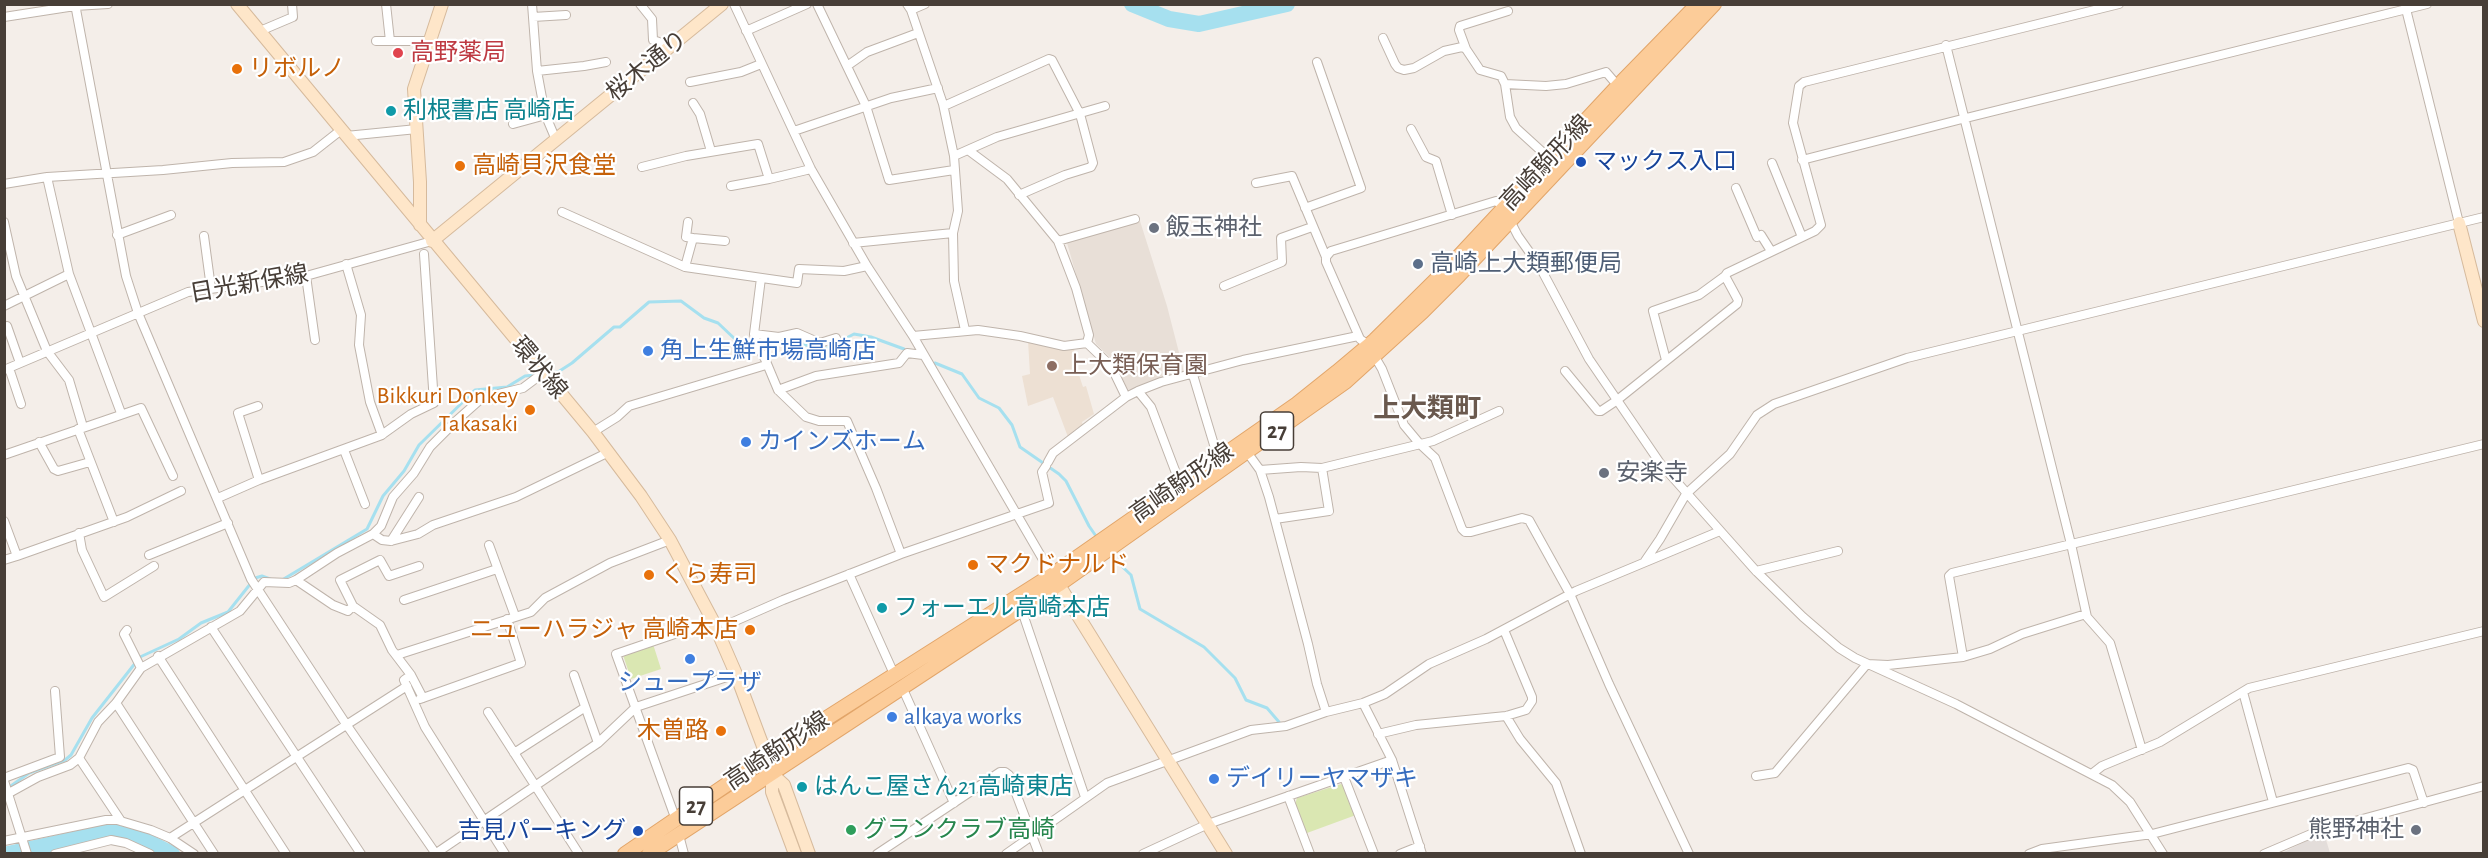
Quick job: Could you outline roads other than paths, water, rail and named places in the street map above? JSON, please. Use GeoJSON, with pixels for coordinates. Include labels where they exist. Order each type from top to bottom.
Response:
{"type":"FeatureCollection","features":[{"type":"Feature","properties":{"kind":"main road","name":"高崎駒形線"},"geometry":{"type":"LineString","coordinates":[[649,854],[1022,609],[1055,580],[1184,482],[1297,404],[1367,346],[1422,312],[1550,159],[1698,4]]}},
{"type":"Feature","properties":{"kind":"main road","name":"高崎駒形線"},"geometry":{"type":"LineString","coordinates":[[1506,214],[1714,4]]}},
{"type":"Feature","properties":{"kind":"main road","name":"高崎駒形線"},"geometry":{"type":"LineString","coordinates":[[625,854],[767,756],[894,674],[1055,580],[1247,452],[1345,382],[1367,346]]}},
{"type":"Feature","properties":{"kind":"street"},"geometry":{"type":"LineString","coordinates":[[4,17],[75,5],[108,4]]}},
{"type":"Feature","properties":{"kind":"street","name":"環状線"},"geometry":{"type":"LineString","coordinates":[[237,4],[593,432],[670,540],[715,625],[736,674],[767,756],[772,774],[772,792],[795,854]]}},
{"type":"Feature","properties":{"kind":"street"},"geometry":{"type":"LineString","coordinates":[[260,31],[293,17],[292,4]]}},
{"type":"Feature","properties":{"kind":"street"},"geometry":{"type":"LineString","coordinates":[[386,4],[390,41]]}},
{"type":"Feature","properties":{"kind":"street"},"geometry":{"type":"LineString","coordinates":[[420,225],[414,89],[442,4]]}},
{"type":"Feature","properties":{"kind":"street"},"geometry":{"type":"LineString","coordinates":[[532,4],[537,71],[546,115],[556,140]]}},
{"type":"Feature","properties":{"kind":"street"},"geometry":{"type":"LineString","coordinates":[[640,4],[652,19],[653,40],[671,46]]}},
{"type":"Feature","properties":{"kind":"street","name":"桜木通り"},"geometry":{"type":"LineString","coordinates":[[432,241],[722,4]]}},
{"type":"Feature","properties":{"kind":"street"},"geometry":{"type":"LineString","coordinates":[[734,4],[760,64],[811,169],[853,243],[913,336],[1055,580],[1226,854]]}},
{"type":"Feature","properties":{"kind":"street"},"geometry":{"type":"LineString","coordinates":[[746,31],[807,4]]}},
{"type":"Feature","properties":{"kind":"street"},"geometry":{"type":"LineString","coordinates":[[817,4],[866,106],[889,180],[954,170]]}},
{"type":"Feature","properties":{"kind":"street"},"geometry":{"type":"LineString","coordinates":[[925,4],[909,7],[944,106],[954,156],[957,211],[953,233],[954,281],[965,330]]}},
{"type":"Feature","properties":{"kind":"street"},"geometry":{"type":"LineString","coordinates":[[1666,360],[1653,311],[1699,295],[1727,273],[1815,231],[1821,225],[1793,123],[1799,86],[1804,82],[2119,4]]}},
{"type":"Feature","properties":{"kind":"street"},"geometry":{"type":"LineString","coordinates":[[1802,160],[2405,7],[2427,4]]}},
{"type":"Feature","properties":{"kind":"street"},"geometry":{"type":"LineString","coordinates":[[75,5],[126,276],[138,313],[251,579],[346,724],[436,853],[598,743],[636,707],[736,674]]}},
{"type":"Feature","properties":{"kind":"street"},"geometry":{"type":"LineString","coordinates":[[2405,7],[2484,321]]}},
{"type":"Feature","properties":{"kind":"street"},"geometry":{"type":"LineString","coordinates":[[1508,11],[1460,26],[1459,30],[1466,49],[1480,70],[1501,76],[1505,84],[1510,117],[1516,128],[1550,159]]}},
{"type":"Feature","properties":{"kind":"street"},"geometry":{"type":"LineString","coordinates":[[533,17],[566,15]]}},
{"type":"Feature","properties":{"kind":"street"},"geometry":{"type":"LineString","coordinates":[[847,66],[867,52],[918,33]]}},
{"type":"Feature","properties":{"kind":"street"},"geometry":{"type":"LineString","coordinates":[[1383,38],[1395,64],[1404,70],[1414,68],[1444,51],[1462,47],[1466,49]]}},
{"type":"Feature","properties":{"kind":"street"},"geometry":{"type":"LineString","coordinates":[[376,41],[430,41]]}},
{"type":"Feature","properties":{"kind":"street"},"geometry":{"type":"LineString","coordinates":[[1946,45],[1966,117],[2071,544],[2086,614],[2110,643],[2142,750]]}},
{"type":"Feature","properties":{"kind":"street"},"geometry":{"type":"LineString","coordinates":[[944,106],[1049,59],[1052,60],[1080,114],[1094,163],[1091,167],[1065,175],[1019,195]]}},
{"type":"Feature","properties":{"kind":"street"},"geometry":{"type":"LineString","coordinates":[[537,71],[606,62]]}},
{"type":"Feature","properties":{"kind":"street"},"geometry":{"type":"LineString","coordinates":[[1305,208],[1361,188],[1317,62]]}},
{"type":"Feature","properties":{"kind":"street"},"geometry":{"type":"LineString","coordinates":[[690,82],[741,72],[760,64]]}},
{"type":"Feature","properties":{"kind":"street"},"geometry":{"type":"LineString","coordinates":[[1505,84],[1546,86],[1566,84],[1606,72],[1618,86]]}},
{"type":"Feature","properties":{"kind":"street"},"geometry":{"type":"LineString","coordinates":[[794,131],[866,106],[910,93],[938,88]]}},
{"type":"Feature","properties":{"kind":"street"},"geometry":{"type":"LineString","coordinates":[[693,103],[700,114],[711,151]]}},
{"type":"Feature","properties":{"kind":"street"},"geometry":{"type":"LineString","coordinates":[[954,156],[997,137],[1105,106]]}},
{"type":"Feature","properties":{"kind":"street"},"geometry":{"type":"LineString","coordinates":[[513,124],[546,115]]}},
{"type":"Feature","properties":{"kind":"street"},"geometry":{"type":"LineString","coordinates":[[4,184],[47,177],[232,163],[284,162],[313,152],[344,133],[417,129]]}},
{"type":"Feature","properties":{"kind":"street"},"geometry":{"type":"LineString","coordinates":[[1411,129],[1426,157],[1436,160],[1452,215]]}},
{"type":"Feature","properties":{"kind":"street"},"geometry":{"type":"LineString","coordinates":[[642,167],[711,151],[758,144],[769,179]]}},
{"type":"Feature","properties":{"kind":"street"},"geometry":{"type":"LineString","coordinates":[[968,150],[1007,179],[1059,242],[1076,288],[1089,335],[1088,343]]}},
{"type":"Feature","properties":{"kind":"street"},"geometry":{"type":"LineString","coordinates":[[1772,163],[1802,237]]}},
{"type":"Feature","properties":{"kind":"street"},"geometry":{"type":"LineString","coordinates":[[731,186],[811,169]]}},
{"type":"Feature","properties":{"kind":"street"},"geometry":{"type":"LineString","coordinates":[[1256,183],[1292,176],[1326,257],[1326,262],[1367,346],[1382,369],[1404,425],[1435,458],[1457,521],[1465,532],[1526,518],[1570,594],[1609,684],[1689,854]]}},
{"type":"Feature","properties":{"kind":"street"},"geometry":{"type":"LineString","coordinates":[[47,177],[69,274],[121,413]]}},
{"type":"Feature","properties":{"kind":"street"},"geometry":{"type":"LineString","coordinates":[[1736,188],[1757,237],[1761,235],[1770,251]]}},
{"type":"Feature","properties":{"kind":"street"},"geometry":{"type":"LineString","coordinates":[[1326,257],[1336,249],[1496,201],[1540,267],[1589,359],[1660,463],[1756,571],[1832,642],[1867,664],[1956,704],[2093,773],[2122,792],[2152,834],[2163,854]]}},
{"type":"Feature","properties":{"kind":"street"},"geometry":{"type":"LineString","coordinates":[[562,212],[685,267],[796,283],[799,269],[844,271],[867,266]]}},
{"type":"Feature","properties":{"kind":"street"},"geometry":{"type":"LineString","coordinates":[[117,235],[171,215]]}},
{"type":"Feature","properties":{"kind":"street"},"geometry":{"type":"LineString","coordinates":[[1645,561],[1686,494],[1730,454],[1751,422],[1764,408],[1885,364],[2484,218]]}},
{"type":"Feature","properties":{"kind":"street"},"geometry":{"type":"LineString","coordinates":[[1059,242],[1135,219]]}},
{"type":"Feature","properties":{"kind":"street"},"geometry":{"type":"LineString","coordinates":[[4,222],[16,276],[47,351],[69,380],[90,462],[114,522]]}},
{"type":"Feature","properties":{"kind":"street"},"geometry":{"type":"LineString","coordinates":[[688,222],[686,237],[725,241]]}},
{"type":"Feature","properties":{"kind":"street"},"geometry":{"type":"LineString","coordinates":[[1224,286],[1282,261],[1281,238],[1312,226]]}},
{"type":"Feature","properties":{"kind":"street"},"geometry":{"type":"LineString","coordinates":[[853,243],[953,233]]}},
{"type":"Feature","properties":{"kind":"street"},"geometry":{"type":"LineString","coordinates":[[204,236],[211,288]]}},
{"type":"Feature","properties":{"kind":"street"},"geometry":{"type":"LineString","coordinates":[[685,267],[693,238]]}},
{"type":"Feature","properties":{"kind":"street","name":"日光新保線"},"geometry":{"type":"LineString","coordinates":[[7,369],[188,292],[306,276],[432,241]]}},
{"type":"Feature","properties":{"kind":"street"},"geometry":{"type":"LineString","coordinates":[[218,498],[259,480],[383,434],[411,414],[434,403],[424,254]]}},
{"type":"Feature","properties":{"kind":"street"},"geometry":{"type":"LineString","coordinates":[[346,264],[361,315],[360,352],[370,402],[383,434]]}},
{"type":"Feature","properties":{"kind":"street"},"geometry":{"type":"LineString","coordinates":[[4,306],[69,274]]}},
{"type":"Feature","properties":{"kind":"street"},"geometry":{"type":"LineString","coordinates":[[306,276],[315,340]]}},
{"type":"Feature","properties":{"kind":"street"},"geometry":{"type":"LineString","coordinates":[[1565,371],[1598,411],[1617,401],[1737,304],[1738,300],[1725,276]]}},
{"type":"Feature","properties":{"kind":"street"},"geometry":{"type":"LineString","coordinates":[[761,278],[754,334],[756,344],[778,390],[806,417],[819,421],[847,421],[901,554]]}},
{"type":"Feature","properties":{"kind":"street"},"geometry":{"type":"LineString","coordinates":[[7,326],[20,363]]}},
{"type":"Feature","properties":{"kind":"street"},"geometry":{"type":"LineString","coordinates":[[913,336],[965,330],[1020,336],[1064,346],[1088,343]]}},
{"type":"Feature","properties":{"kind":"street"},"geometry":{"type":"LineString","coordinates":[[754,334],[778,337],[797,333],[820,343],[836,338]]}},
{"type":"Feature","properties":{"kind":"street"},"geometry":{"type":"LineString","coordinates":[[1088,343],[1111,366],[1126,397]]}},
{"type":"Feature","properties":{"kind":"street"},"geometry":{"type":"LineString","coordinates":[[676,820],[616,654],[715,625],[901,554],[1049,503],[1042,472],[1053,453],[1126,397],[1138,391],[1161,382],[1273,352],[1367,346]]}},
{"type":"Feature","properties":{"kind":"street"},"geometry":{"type":"LineString","coordinates":[[778,390],[816,376],[899,363],[907,353],[923,355]]}},
{"type":"Feature","properties":{"kind":"street"},"geometry":{"type":"LineString","coordinates":[[593,432],[617,417],[629,406],[766,365]]}},
{"type":"Feature","properties":{"kind":"street"},"geometry":{"type":"LineString","coordinates":[[7,369],[21,404]]}},
{"type":"Feature","properties":{"kind":"street"},"geometry":{"type":"LineString","coordinates":[[6,785],[38,777],[70,765],[79,758],[98,722],[116,703],[141,668],[158,656],[189,642],[240,611],[264,582],[289,583],[296,580],[337,553],[373,534],[381,526],[393,497],[414,473],[430,447],[456,421],[482,398],[523,388],[543,373]]}},
{"type":"Feature","properties":{"kind":"street"},"geometry":{"type":"LineString","coordinates":[[1192,375],[1218,458]]}},
{"type":"Feature","properties":{"kind":"street"},"geometry":{"type":"LineString","coordinates":[[1138,391],[1150,407],[1176,473],[1184,482]]}},
{"type":"Feature","properties":{"kind":"street"},"geometry":{"type":"LineString","coordinates":[[258,406],[238,413],[259,480]]}},
{"type":"Feature","properties":{"kind":"street"},"geometry":{"type":"LineString","coordinates":[[4,455],[141,408],[173,476]]}},
{"type":"Feature","properties":{"kind":"street"},"geometry":{"type":"LineString","coordinates":[[1260,470],[1322,468],[1379,456],[1419,443],[1433,441],[1499,411]]}},
{"type":"Feature","properties":{"kind":"street"},"geometry":{"type":"LineString","coordinates":[[39,442],[54,469],[58,471],[90,462]]}},
{"type":"Feature","properties":{"kind":"street"},"geometry":{"type":"LineString","coordinates":[[1963,657],[1949,576],[1952,573],[2484,444]]}},
{"type":"Feature","properties":{"kind":"street"},"geometry":{"type":"LineString","coordinates":[[345,450],[365,504]]}},
{"type":"Feature","properties":{"kind":"street"},"geometry":{"type":"LineString","coordinates":[[373,534],[382,540],[391,541],[418,534],[433,525],[516,497],[609,452]]}},
{"type":"Feature","properties":{"kind":"street"},"geometry":{"type":"LineString","coordinates":[[1247,452],[1260,470],[1275,519],[1326,712]]}},
{"type":"Feature","properties":{"kind":"street"},"geometry":{"type":"LineString","coordinates":[[1275,519],[1329,511],[1322,468]]}},
{"type":"Feature","properties":{"kind":"street"},"geometry":{"type":"LineString","coordinates":[[4,560],[114,522],[181,491]]}},
{"type":"Feature","properties":{"kind":"street"},"geometry":{"type":"LineString","coordinates":[[391,541],[419,497]]}},
{"type":"Feature","properties":{"kind":"street"},"geometry":{"type":"LineString","coordinates":[[4,521],[16,556]]}},
{"type":"Feature","properties":{"kind":"street"},"geometry":{"type":"LineString","coordinates":[[149,555],[228,523]]}},
{"type":"Feature","properties":{"kind":"street"},"geometry":{"type":"LineString","coordinates":[[1006,854],[1107,783],[1251,730],[1279,728],[1326,712],[1363,703],[1385,694],[1423,667],[1504,630],[1570,594],[1720,531]]}},
{"type":"Feature","properties":{"kind":"street"},"geometry":{"type":"LineString","coordinates":[[79,533],[82,550],[104,597],[154,567]]}},
{"type":"Feature","properties":{"kind":"street"},"geometry":{"type":"LineString","coordinates":[[397,655],[531,612],[545,598],[610,563],[670,540]]}},
{"type":"Feature","properties":{"kind":"street"},"geometry":{"type":"LineString","coordinates":[[414,701],[520,663],[511,618],[489,545]]}},
{"type":"Feature","properties":{"kind":"street"},"geometry":{"type":"LineString","coordinates":[[1756,571],[1838,551]]}},
{"type":"Feature","properties":{"kind":"street"},"geometry":{"type":"LineString","coordinates":[[419,566],[389,576],[380,560],[340,580],[353,606],[380,625],[423,698]]}},
{"type":"Feature","properties":{"kind":"street"},"geometry":{"type":"LineString","coordinates":[[404,600],[497,568]]}},
{"type":"Feature","properties":{"kind":"street"},"geometry":{"type":"LineString","coordinates":[[849,574],[894,674]]}},
{"type":"Feature","properties":{"kind":"street"},"geometry":{"type":"LineString","coordinates":[[296,580],[333,605],[348,611],[353,606]]}},
{"type":"Feature","properties":{"kind":"street"},"geometry":{"type":"LineString","coordinates":[[1022,609],[1085,797]]}},
{"type":"Feature","properties":{"kind":"street"},"geometry":{"type":"LineString","coordinates":[[1756,776],[1775,773],[1867,664],[1963,657],[1990,649],[2022,634],[2086,614]]}},
{"type":"Feature","properties":{"kind":"street"},"geometry":{"type":"LineString","coordinates":[[211,627],[361,854]]}},
{"type":"Feature","properties":{"kind":"street"},"geometry":{"type":"LineString","coordinates":[[127,630],[124,634],[141,668]]}},
{"type":"Feature","properties":{"kind":"street"},"geometry":{"type":"LineString","coordinates":[[1378,734],[1416,725],[1506,716],[1526,710],[1532,701],[1504,630]]}},
{"type":"Feature","properties":{"kind":"street"},"geometry":{"type":"LineString","coordinates":[[2093,773],[2102,766],[2142,750],[2243,692],[2279,680],[2484,631]]}},
{"type":"Feature","properties":{"kind":"street"},"geometry":{"type":"LineString","coordinates":[[158,656],[286,854]]}},
{"type":"Feature","properties":{"kind":"street"},"geometry":{"type":"LineString","coordinates":[[411,675],[404,680],[435,744],[505,854]]}},
{"type":"Feature","properties":{"kind":"street"},"geometry":{"type":"LineString","coordinates":[[574,675],[598,743]]}},
{"type":"Feature","properties":{"kind":"street"},"geometry":{"type":"LineString","coordinates":[[170,838],[407,686]]}},
{"type":"Feature","properties":{"kind":"street"},"geometry":{"type":"LineString","coordinates":[[902,687],[954,803]]}},
{"type":"Feature","properties":{"kind":"street"},"geometry":{"type":"LineString","coordinates":[[6,785],[60,757],[55,690]]}},
{"type":"Feature","properties":{"kind":"street"},"geometry":{"type":"LineString","coordinates":[[2243,692],[2274,802]]}},
{"type":"Feature","properties":{"kind":"street"},"geometry":{"type":"LineString","coordinates":[[116,703],[214,854]]}},
{"type":"Feature","properties":{"kind":"street"},"geometry":{"type":"LineString","coordinates":[[1363,703],[1392,760],[1421,850],[1401,854]]}},
{"type":"Feature","properties":{"kind":"street"},"geometry":{"type":"LineString","coordinates":[[514,753],[584,708]]}},
{"type":"Feature","properties":{"kind":"street"},"geometry":{"type":"LineString","coordinates":[[488,712],[579,854]]}},
{"type":"Feature","properties":{"kind":"street"},"geometry":{"type":"LineString","coordinates":[[1506,716],[1520,739],[1556,783],[1581,854]]}},
{"type":"Feature","properties":{"kind":"street"},"geometry":{"type":"LineString","coordinates":[[79,758],[121,821]]}},
{"type":"Feature","properties":{"kind":"street"},"geometry":{"type":"LineString","coordinates":[[1143,854],[1208,824],[1392,760]]}},
{"type":"Feature","properties":{"kind":"street"},"geometry":{"type":"LineString","coordinates":[[2029,854],[2042,849],[2152,834],[2408,768],[2414,770],[2424,803]]}},
{"type":"Feature","properties":{"kind":"street"},"geometry":{"type":"LineString","coordinates":[[881,853],[1000,772],[1005,772],[1009,774],[1039,854]]}},
{"type":"Feature","properties":{"kind":"street","name":"環状線"},"geometry":{"type":"LineString","coordinates":[[772,774],[784,785],[808,854]]}},
{"type":"Feature","properties":{"kind":"street"},"geometry":{"type":"LineString","coordinates":[[1344,777],[1374,854]]}},
{"type":"Feature","properties":{"kind":"street"},"geometry":{"type":"LineString","coordinates":[[6,785],[27,854]]}},
{"type":"Feature","properties":{"kind":"street"},"geometry":{"type":"LineString","coordinates":[[2264,854],[2318,831],[2484,786]]}},
{"type":"Feature","properties":{"kind":"street"},"geometry":{"type":"LineString","coordinates":[[1288,796],[1310,854]]}},
{"type":"Feature","properties":{"kind":"street"},"geometry":{"type":"LineString","coordinates":[[4,841],[106,820],[121,821],[170,838],[194,854]]}},
{"type":"Feature","properties":{"kind":"street"},"geometry":{"type":"LineString","coordinates":[[679,834],[684,854]]}},
{"type":"Feature","properties":{"kind":"street"},"geometry":{"type":"LineString","coordinates":[[55,854],[111,840],[126,843],[150,854]]}},
{"type":"Feature","properties":{"kind":"waterway"},"geometry":{"type":"LineString","coordinates":[[1132,4],[1169,19],[1199,24],[1287,4]]}},
{"type":"Feature","properties":{"kind":"waterway"},"geometry":{"type":"LineString","coordinates":[[548,373],[558,372],[572,363],[614,327],[620,327],[649,302],[681,301],[704,318],[718,323],[737,341],[789,339],[818,349],[825,349],[854,334],[871,337],[904,349]]}},
{"type":"Feature","properties":{"kind":"waterway"},"geometry":{"type":"LineString","coordinates":[[935,363],[962,374],[979,398],[999,408],[1012,425],[1020,447],[1066,481],[1098,539]]}},
{"type":"Feature","properties":{"kind":"waterway"},"geometry":{"type":"LineString","coordinates":[[282,580],[367,529],[383,496],[404,471],[419,445],[475,390],[507,387],[525,376],[535,375]]}},
{"type":"Feature","properties":{"kind":"waterway"},"geometry":{"type":"LineString","coordinates":[[1109,554],[1131,575],[1140,609],[1204,647],[1235,678],[1246,700],[1267,708],[1279,722]]}},
{"type":"Feature","properties":{"kind":"waterway"},"geometry":{"type":"LineString","coordinates":[[8,788],[29,773],[65,760],[71,755],[92,718],[140,657],[179,639],[201,623],[228,612],[255,578],[262,576],[270,579]]}},
{"type":"Feature","properties":{"kind":"waterway"},"geometry":{"type":"LineString","coordinates":[[8,854],[111,831],[129,832],[172,854]]}},
{"type":"Feature","properties":{"kind":"place","name":"高野薬局"},"geometry":{"type":"Point","coordinates":[398,53]}},
{"type":"Feature","properties":{"kind":"place","name":"リボルノ"},"geometry":{"type":"Point","coordinates":[237,69]}},
{"type":"Feature","properties":{"kind":"place","name":"利根書店 高崎店"},"geometry":{"type":"Point","coordinates":[391,111]}},
{"type":"Feature","properties":{"kind":"place","name":"マックス入口"},"geometry":{"type":"Point","coordinates":[1581,162]}},
{"type":"Feature","properties":{"kind":"place","name":"高崎貝沢食堂"},"geometry":{"type":"Point","coordinates":[460,166]}},
{"type":"Feature","properties":{"kind":"place","name":"飯玉神社"},"geometry":{"type":"Point","coordinates":[1154,228]}},
{"type":"Feature","properties":{"kind":"place","name":"高崎上大類郵便局"},"geometry":{"type":"Point","coordinates":[1418,264]}},
{"type":"Feature","properties":{"kind":"place","name":"角上生鮮市場高崎店"},"geometry":{"type":"Point","coordinates":[648,351]}},
{"type":"Feature","properties":{"kind":"place","name":"上大類保育園"},"geometry":{"type":"Point","coordinates":[1052,366]}},
{"type":"Feature","properties":{"kind":"place","name":"Bikkuri Donkey Takasaki"},"geometry":{"type":"Point","coordinates":[530,410]}},
{"type":"Feature","properties":{"kind":"place","name":"カインズホーム"},"geometry":{"type":"Point","coordinates":[746,442]}},
{"type":"Feature","properties":{"kind":"place","name":"安楽寺"},"geometry":{"type":"Point","coordinates":[1604,473]}},
{"type":"Feature","properties":{"kind":"place","name":"マクドナルド"},"geometry":{"type":"Point","coordinates":[973,565]}},
{"type":"Feature","properties":{"kind":"place","name":"くら寿司"},"geometry":{"type":"Point","coordinates":[649,575]}},
{"type":"Feature","properties":{"kind":"place","name":"フォーエル高崎本店"},"geometry":{"type":"Point","coordinates":[882,608]}},
{"type":"Feature","properties":{"kind":"place","name":"ニューハラジャ 高崎本店"},"geometry":{"type":"Point","coordinates":[750,630]}},
{"type":"Feature","properties":{"kind":"place","name":"シュープラザ"},"geometry":{"type":"Point","coordinates":[690,659]}},
{"type":"Feature","properties":{"kind":"place","name":"alkaya works"},"geometry":{"type":"Point","coordinates":[892,717]}},
{"type":"Feature","properties":{"kind":"place","name":"木曽路"},"geometry":{"type":"Point","coordinates":[721,731]}},
{"type":"Feature","properties":{"kind":"place","name":"デイリーヤマザキ"},"geometry":{"type":"Point","coordinates":[1214,779]}},
{"type":"Feature","properties":{"kind":"place","name":"はんこ屋さん21高崎東店"},"geometry":{"type":"Point","coordinates":[802,787]}},
{"type":"Feature","properties":{"kind":"place","name":"グランクラブ高崎"},"geometry":{"type":"Point","coordinates":[851,830]}},
{"type":"Feature","properties":{"kind":"place","name":"熊野神社"},"geometry":{"type":"Point","coordinates":[2416,830]}},
{"type":"Feature","properties":{"kind":"place","name":"吉見パーキング"},"geometry":{"type":"Point","coordinates":[638,831]}},
{"type":"Feature","properties":{"kind":"district","name":"上大類町"},"geometry":{"type":"Point","coordinates":[1427,409]}}]}
